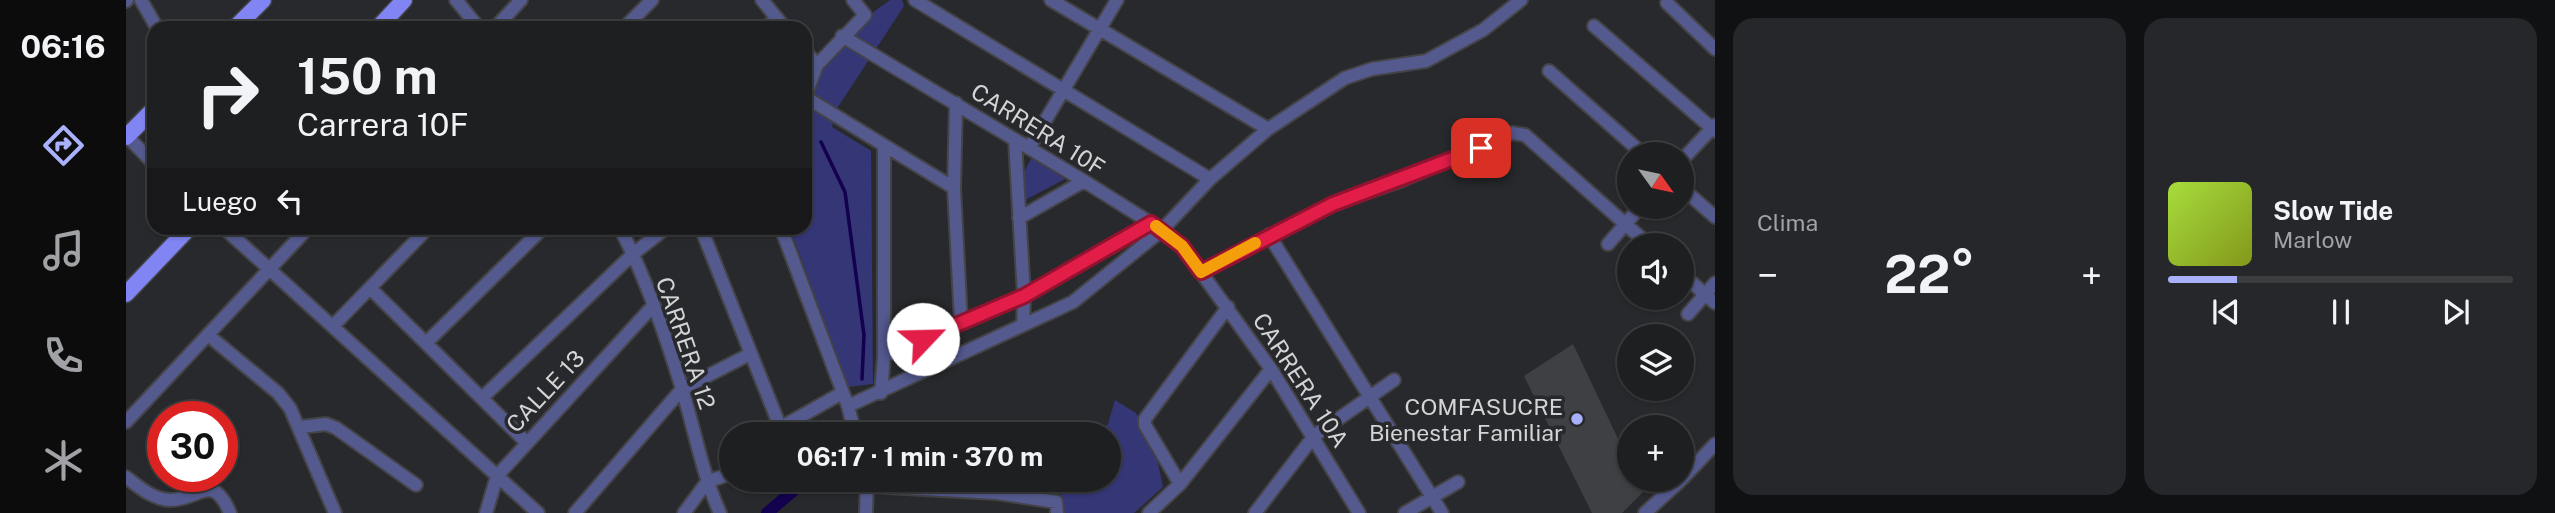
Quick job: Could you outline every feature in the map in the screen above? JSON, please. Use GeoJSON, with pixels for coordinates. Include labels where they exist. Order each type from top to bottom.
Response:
{"type":"FeatureCollection","features":[{"type":"Feature","properties":{"kind":"main road"},"geometry":{"type":"LineString","coordinates":[[242,21],[263,0]]}},
{"type":"Feature","properties":{"kind":"main road"},"geometry":{"type":"LineString","coordinates":[[384,21],[404,0]]}},
{"type":"Feature","properties":{"kind":"main road"},"geometry":{"type":"LineString","coordinates":[[126,136],[147,116]]}},
{"type":"Feature","properties":{"kind":"main road"},"geometry":{"type":"LineString","coordinates":[[126,294],[182,235]]}},
{"type":"Feature","properties":{"kind":"street"},"geometry":{"type":"LineString","coordinates":[[141,0],[153,21]]}},
{"type":"Feature","properties":{"kind":"street"},"geometry":{"type":"LineString","coordinates":[[456,0],[473,21]]}},
{"type":"Feature","properties":{"kind":"street"},"geometry":{"type":"LineString","coordinates":[[502,21],[521,0]]}},
{"type":"Feature","properties":{"kind":"street"},"geometry":{"type":"LineString","coordinates":[[631,21],[652,0]]}},
{"type":"Feature","properties":{"kind":"street"},"geometry":{"type":"LineString","coordinates":[[762,0],[779,21]]}},
{"type":"Feature","properties":{"kind":"street"},"geometry":{"type":"LineString","coordinates":[[812,78],[817,65],[865,15],[853,0]]}},
{"type":"Feature","properties":{"kind":"street"},"geometry":{"type":"LineString","coordinates":[[915,0],[1210,179]]}},
{"type":"Feature","properties":{"kind":"street"},"geometry":{"type":"LineString","coordinates":[[1051,0],[1268,130]]}},
{"type":"Feature","properties":{"kind":"street"},"geometry":{"type":"LineString","coordinates":[[1028,148],[1117,0]]}},
{"type":"Feature","properties":{"kind":"street"},"geometry":{"type":"LineString","coordinates":[[848,406],[1073,302],[1268,130],[1345,78],[1372,69],[1426,61],[1483,30],[1521,0]]}},
{"type":"Feature","properties":{"kind":"street"},"geometry":{"type":"LineString","coordinates":[[1667,4],[1715,49]]}},
{"type":"Feature","properties":{"kind":"street"},"geometry":{"type":"LineString","coordinates":[[1594,26],[1714,128],[1694,148]]}},
{"type":"Feature","properties":{"kind":"street","name":"CARRERA 10F"},"geometry":{"type":"LineString","coordinates":[[842,36],[957,103],[1157,227],[1182,246],[1201,272]]}},
{"type":"Feature","properties":{"kind":"street"},"geometry":{"type":"LineString","coordinates":[[812,59],[817,65]]}},
{"type":"Feature","properties":{"kind":"street"},"geometry":{"type":"LineString","coordinates":[[1549,71],[1629,142]]}},
{"type":"Feature","properties":{"kind":"street"},"geometry":{"type":"LineString","coordinates":[[812,101],[954,188]]}},
{"type":"Feature","properties":{"kind":"street"},"geometry":{"type":"LineString","coordinates":[[957,103],[954,188],[961,321]]}},
{"type":"Feature","properties":{"kind":"street"},"geometry":{"type":"LineString","coordinates":[[1201,272],[1333,204],[1412,177],[1512,133],[1525,135],[1636,233]]}},
{"type":"Feature","properties":{"kind":"street"},"geometry":{"type":"LineString","coordinates":[[126,136],[147,156]]}},
{"type":"Feature","properties":{"kind":"street"},"geometry":{"type":"LineString","coordinates":[[1015,139],[1024,296],[1023,325]]}},
{"type":"Feature","properties":{"kind":"street"},"geometry":{"type":"LineString","coordinates":[[881,393],[884,356],[884,146]]}},
{"type":"Feature","properties":{"kind":"street"},"geometry":{"type":"LineString","coordinates":[[1020,218],[1084,181]]}},
{"type":"Feature","properties":{"kind":"street"},"geometry":{"type":"LineString","coordinates":[[1694,199],[1715,217]]}},
{"type":"Feature","properties":{"kind":"street"},"geometry":{"type":"LineString","coordinates":[[1608,244],[1630,219]]}},
{"type":"Feature","properties":{"kind":"street"},"geometry":{"type":"LineString","coordinates":[[884,356],[1024,296],[1157,227]]}},
{"type":"Feature","properties":{"kind":"street"},"geometry":{"type":"LineString","coordinates":[[232,235],[538,513]]}},
{"type":"Feature","properties":{"kind":"street"},"geometry":{"type":"LineString","coordinates":[[126,422],[301,235]]}},
{"type":"Feature","properties":{"kind":"street"},"geometry":{"type":"LineString","coordinates":[[333,326],[421,235]]}},
{"type":"Feature","properties":{"kind":"street"},"geometry":{"type":"LineString","coordinates":[[426,343],[536,235]]}},
{"type":"Feature","properties":{"kind":"street","name":"CARRERA 12"},"geometry":{"type":"LineString","coordinates":[[624,235],[634,254],[682,389],[706,482],[720,513]]}},
{"type":"Feature","properties":{"kind":"street"},"geometry":{"type":"LineString","coordinates":[[482,398],[657,235]]}},
{"type":"Feature","properties":{"kind":"street"},"geometry":{"type":"LineString","coordinates":[[704,235],[777,422]]}},
{"type":"Feature","properties":{"kind":"street"},"geometry":{"type":"LineString","coordinates":[[784,235],[852,422]]}},
{"type":"Feature","properties":{"kind":"street"},"geometry":{"type":"LineString","coordinates":[[1269,235],[1442,513]]}},
{"type":"Feature","properties":{"kind":"street","name":"CARRERA 10A"},"geometry":{"type":"LineString","coordinates":[[1201,272],[1271,369],[1359,513]]}},
{"type":"Feature","properties":{"kind":"street"},"geometry":{"type":"LineString","coordinates":[[1688,314],[1710,299],[1715,284]]}},
{"type":"Feature","properties":{"kind":"street"},"geometry":{"type":"LineString","coordinates":[[1694,285],[1710,299]]}},
{"type":"Feature","properties":{"kind":"street"},"geometry":{"type":"LineString","coordinates":[[370,288],[526,442]]}},
{"type":"Feature","properties":{"kind":"street","name":"CALLE 13"},"geometry":{"type":"LineString","coordinates":[[486,513],[497,476],[652,307]]}},
{"type":"Feature","properties":{"kind":"street"},"geometry":{"type":"LineString","coordinates":[[1180,484],[1144,419],[1228,307]]}},
{"type":"Feature","properties":{"kind":"street"},"geometry":{"type":"LineString","coordinates":[[208,335],[278,393],[301,428],[335,513]]}},
{"type":"Feature","properties":{"kind":"street"},"geometry":{"type":"LineString","coordinates":[[575,513],[682,389],[750,354]]}},
{"type":"Feature","properties":{"kind":"street"},"geometry":{"type":"LineString","coordinates":[[1149,513],[1180,484],[1271,369]]}},
{"type":"Feature","properties":{"kind":"street"},"geometry":{"type":"LineString","coordinates":[[1255,513],[1314,436],[1367,395],[1394,380]]}},
{"type":"Feature","properties":{"kind":"street"},"geometry":{"type":"LineString","coordinates":[[795,422],[842,393]]}},
{"type":"Feature","properties":{"kind":"street"},"geometry":{"type":"LineString","coordinates":[[301,428],[326,424],[336,428],[416,485]]}},
{"type":"Feature","properties":{"kind":"street"},"geometry":{"type":"LineString","coordinates":[[1694,466],[1715,444]]}},
{"type":"Feature","properties":{"kind":"street"},"geometry":{"type":"LineString","coordinates":[[126,477],[154,497],[172,500],[204,490],[214,490],[223,498],[230,513]]}},
{"type":"Feature","properties":{"kind":"street"},"geometry":{"type":"LineString","coordinates":[[684,513],[706,482],[719,477]]}},
{"type":"Feature","properties":{"kind":"street"},"geometry":{"type":"LineString","coordinates":[[1405,513],[1458,482]]}},
{"type":"Feature","properties":{"kind":"street"},"geometry":{"type":"LineString","coordinates":[[866,513],[867,492]]}},
{"type":"Feature","properties":{"kind":"street"},"geometry":{"type":"LineString","coordinates":[[984,492],[1056,502],[1057,513]]}},
{"type":"Feature","properties":{"kind":"street"},"geometry":{"type":"LineString","coordinates":[[1645,513],[1668,492]]}},
{"type":"Feature","properties":{"kind":"shaded area"},"geometry":{"type":"Polygon","coordinates":[[[890,0],[902,0],[904,6],[838,107],[832,127],[871,151],[873,384],[848,387],[793,235],[812,235],[812,97],[825,65],[868,16],[890,0]]]}},
{"type":"Feature","properties":{"kind":"shaded area"},"geometry":{"type":"Polygon","coordinates":[[[1032,157],[1065,179],[1025,200],[1023,174],[1032,157]]]}},
{"type":"Feature","properties":{"kind":"shaded area"},"geometry":{"type":"Polygon","coordinates":[[[1115,400],[1136,413],[1157,458],[1163,487],[1134,513],[1063,513],[1060,492],[1121,492],[1121,422],[1109,422],[1115,400]]]}},
{"type":"Feature","properties":{"kind":"building","name":"COMFASUCRE Bienestar Familiar"},"geometry":{"type":"Polygon","coordinates":[[[1573,344],[1617,437],[1617,492],[1643,492],[1622,513],[1592,513],[1524,376],[1573,344]]]}},
{"type":"Feature","properties":{"kind":"waterway"},"geometry":{"type":"LineString","coordinates":[[821,142],[845,192],[864,335],[862,379]]}},
{"type":"Feature","properties":{"kind":"waterway"},"geometry":{"type":"LineString","coordinates":[[767,513],[792,492]]}},
{"type":"Feature","properties":{"kind":"slow traffic"},"geometry":{"type":"LineString","coordinates":[[1156,226],[1182,246],[1201,272],[1255,243]]}},
{"type":"Feature","properties":{"kind":"place","name":"COMFASUCRE Bienestar Familiar"},"geometry":{"type":"Point","coordinates":[1577,419]}},
{"type":"Feature","properties":{"kind":"route"},"geometry":{"type":"LineString","coordinates":[[923,339],[1024,296],[1151,223],[1182,246],[1201,272],[1333,204],[1400,181],[1481,148]]}}]}
